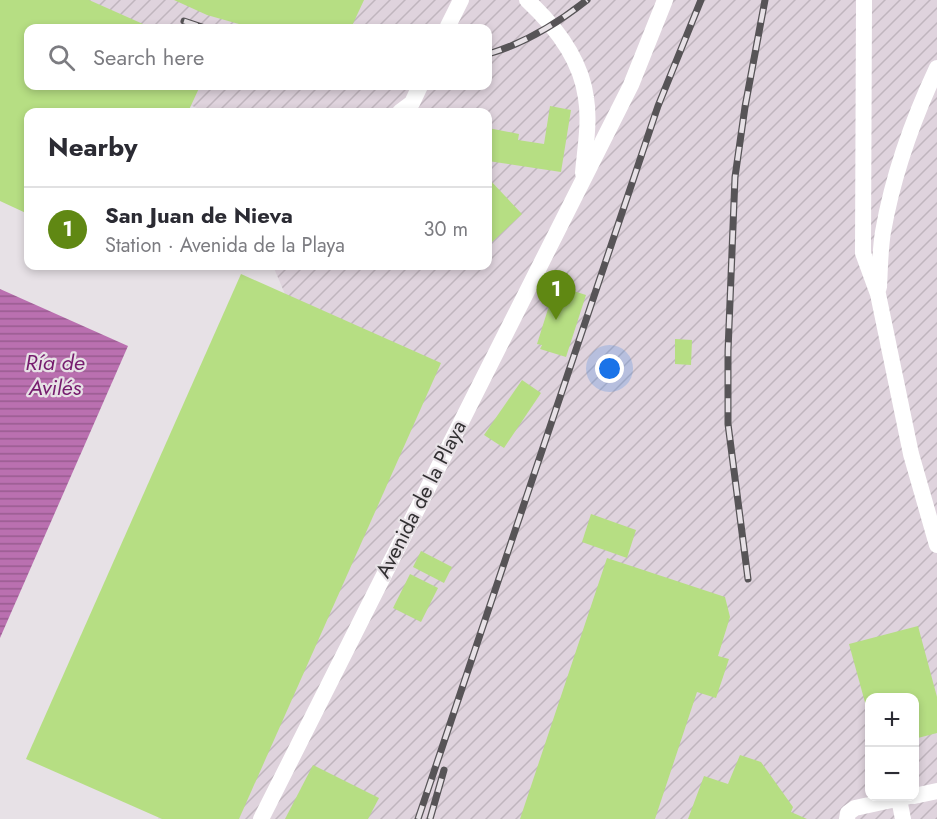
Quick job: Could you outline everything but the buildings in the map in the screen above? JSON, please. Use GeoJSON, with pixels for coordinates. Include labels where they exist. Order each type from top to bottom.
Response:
{"type":"FeatureCollection","features":[{"type":"Feature","properties":{"kind":"street"},"geometry":{"type":"LineString","coordinates":[[449,24],[461,0]]}},
{"type":"Feature","properties":{"kind":"street","name":"Avenida de la Playa"},"geometry":{"type":"LineString","coordinates":[[527,0],[557,32],[579,69],[584,85],[587,118],[583,180]]}},
{"type":"Feature","properties":{"kind":"street","name":"Avenida de la Playa"},"geometry":{"type":"LineString","coordinates":[[261,819],[631,84],[664,0]]}},
{"type":"Feature","properties":{"kind":"street"},"geometry":{"type":"LineString","coordinates":[[864,0],[863,254],[878,294],[911,454],[937,545]]}},
{"type":"Feature","properties":{"kind":"street"},"geometry":{"type":"LineString","coordinates":[[878,294],[883,232],[897,171],[924,96],[937,68]]}},
{"type":"Feature","properties":{"kind":"street"},"geometry":{"type":"LineString","coordinates":[[405,108],[412,103],[418,90]]}},
{"type":"Feature","properties":{"kind":"street"},"geometry":{"type":"LineString","coordinates":[[919,795],[937,791]]}},
{"type":"Feature","properties":{"kind":"street"},"geometry":{"type":"LineString","coordinates":[[847,819],[848,813],[855,808],[889,801]]}},
{"type":"Feature","properties":{"kind":"street"},"geometry":{"type":"LineString","coordinates":[[903,819],[907,801]]}},
{"type":"Feature","properties":{"kind":"shaded area"},"geometry":{"type":"Polygon","coordinates":[[[0,0],[937,0],[937,819],[158,819],[348,441],[275,270],[492,270],[492,108],[197,108],[153,90],[492,90],[492,24],[24,24],[24,36],[0,26],[0,0]]]}},
{"type":"Feature","properties":{"kind":"water","name":"Ría de Avilés"},"geometry":{"type":"Polygon","coordinates":[[[0,289],[128,346],[0,638],[0,289]]]}},
{"type":"Feature","properties":{"kind":"railway"},"geometry":{"type":"LineString","coordinates":[[492,53],[540,32],[587,0]]}},
{"type":"Feature","properties":{"kind":"railway"},"geometry":{"type":"LineString","coordinates":[[418,819],[658,106],[701,0]]}},
{"type":"Feature","properties":{"kind":"railway"},"geometry":{"type":"LineString","coordinates":[[748,579],[728,424],[728,351],[735,177],[745,107],[765,0]]}},
{"type":"Feature","properties":{"kind":"railway"},"geometry":{"type":"LineString","coordinates":[[184,21],[193,24]]}},
{"type":"Feature","properties":{"kind":"railway"},"geometry":{"type":"LineString","coordinates":[[430,819],[444,770]]}},
{"type":"Feature","properties":{"kind":"place","name":"San Juan de Nieva"},"geometry":{"type":"Point","coordinates":[556,320]}}]}
